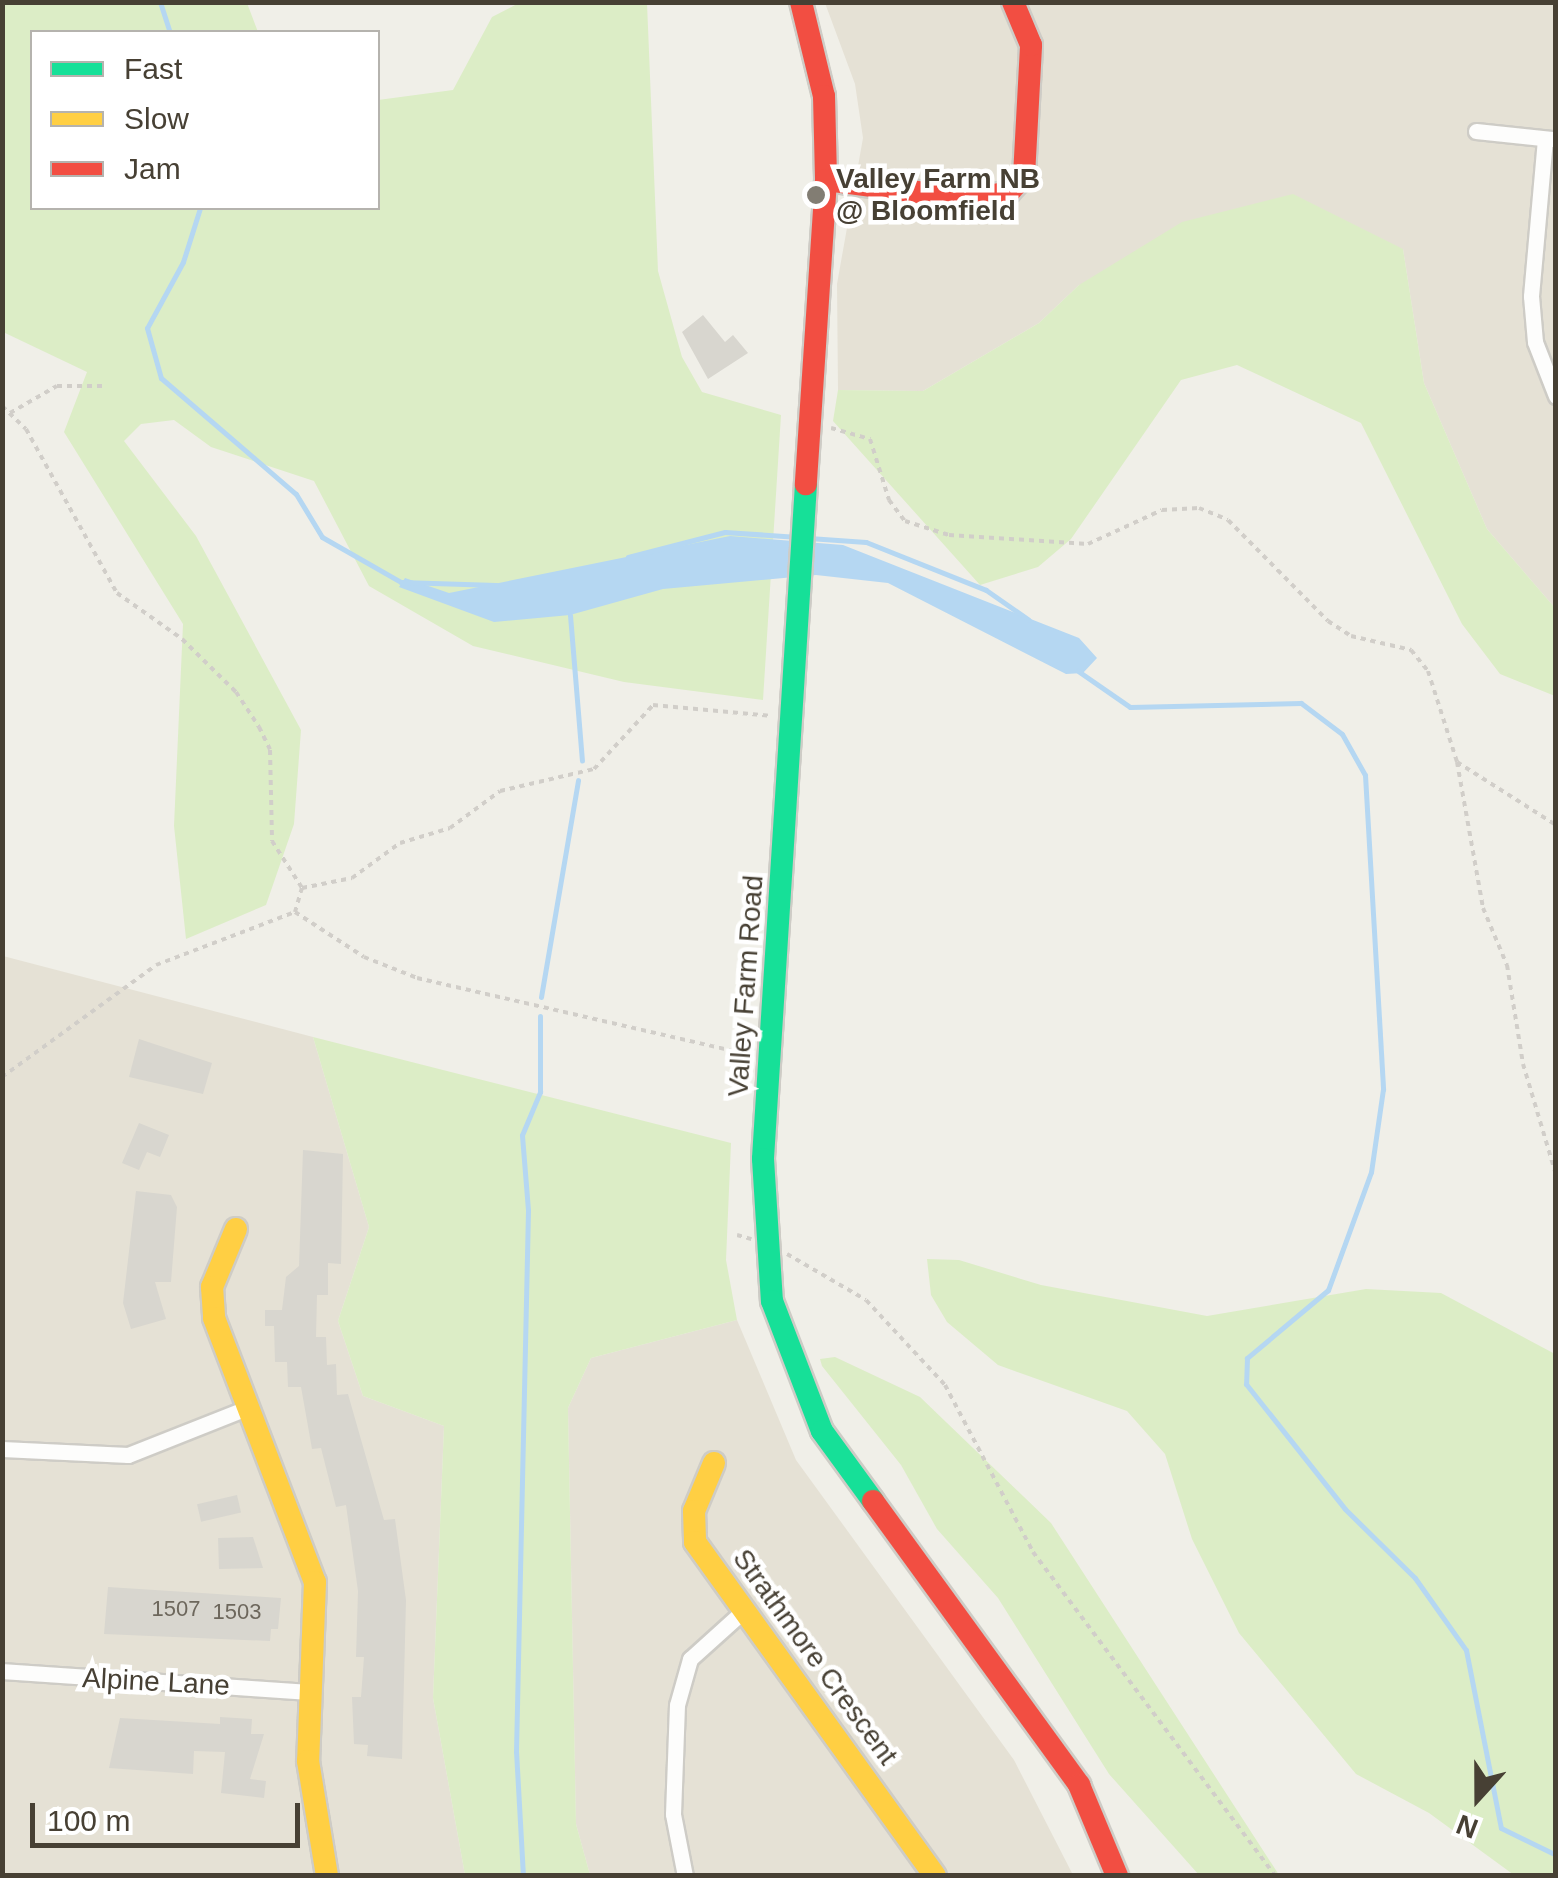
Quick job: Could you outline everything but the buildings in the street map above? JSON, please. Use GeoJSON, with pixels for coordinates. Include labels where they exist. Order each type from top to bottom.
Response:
{"type":"FeatureCollection","features":[{"type":"Feature","properties":{"kind":"street","name":"Valley Farm Road"},"geometry":{"type":"LineString","coordinates":[[800,2],[824,96],[826,180],[804,492],[801,621],[771,1057],[763,1242],[786,1351],[822,1431],[1079,1786],[1117,1876]]}},
{"type":"Feature","properties":{"kind":"street"},"geometry":{"type":"LineString","coordinates":[[826,180],[973,199],[1008,192],[1024,176],[1031,45],[1013,2]]}},
{"type":"Feature","properties":{"kind":"street"},"geometry":{"type":"LineString","coordinates":[[1476,131],[1550,139],[1531,296],[1535,342],[1556,396]]}},
{"type":"Feature","properties":{"kind":"street"},"geometry":{"type":"LineString","coordinates":[[236,1230],[212,1287],[214,1318],[315,1582],[308,1761],[327,1876]]}},
{"type":"Feature","properties":{"kind":"street"},"geometry":{"type":"LineString","coordinates":[[2,1449],[128,1455],[249,1407]]}},
{"type":"Feature","properties":{"kind":"street","name":"Strathmore Crescent"},"geometry":{"type":"LineString","coordinates":[[714,1463],[694,1511],[695,1542],[740,1614],[935,1876]]}},
{"type":"Feature","properties":{"kind":"street"},"geometry":{"type":"LineString","coordinates":[[685,1876],[673,1814],[677,1706],[690,1659],[740,1614]]}},
{"type":"Feature","properties":{"kind":"street","name":"Alpine Lane"},"geometry":{"type":"LineString","coordinates":[[2,1672],[309,1692]]}},
{"type":"Feature","properties":{"kind":"path"},"geometry":{"type":"LineString","coordinates":[[10,413],[57,386],[102,386]]}},
{"type":"Feature","properties":{"kind":"path"},"geometry":{"type":"LineString","coordinates":[[2,406],[10,413],[117,592],[182,639],[236,692],[258,727],[270,750],[272,841],[302,888],[295,912]]}},
{"type":"Feature","properties":{"kind":"path"},"geometry":{"type":"LineString","coordinates":[[808,426],[870,439],[889,500],[906,521],[950,535],[1088,544],[1162,510],[1199,508],[1228,520],[1328,621],[1411,650],[1428,671],[1457,762],[1483,908],[1507,964],[1523,1064],[1556,1175]]}},
{"type":"Feature","properties":{"kind":"path"},"geometry":{"type":"LineString","coordinates":[[302,888],[352,878],[400,843],[450,828],[500,791],[594,769],[653,706],[770,716]]}},
{"type":"Feature","properties":{"kind":"path"},"geometry":{"type":"LineString","coordinates":[[1457,762],[1556,825]]}},
{"type":"Feature","properties":{"kind":"path"},"geometry":{"type":"LineString","coordinates":[[295,912],[364,957],[418,978],[771,1057]]}},
{"type":"Feature","properties":{"kind":"path"},"geometry":{"type":"LineString","coordinates":[[2,1077],[156,965],[295,912]]}},
{"type":"Feature","properties":{"kind":"path"},"geometry":{"type":"LineString","coordinates":[[737,1235],[763,1242],[866,1300],[944,1385],[1033,1552],[1275,1876]]}},
{"type":"Feature","properties":{"kind":"shaded area"},"geometry":{"type":"Polygon","coordinates":[[[825,3],[1555,3],[1555,608],[1487,529],[1424,383],[1403,249],[1079,285],[1039,323],[923,391],[838,390],[837,284],[863,138],[855,84],[825,3]]]}},
{"type":"Feature","properties":{"kind":"shaded area"},"geometry":{"type":"Polygon","coordinates":[[[3,956],[313,1037],[369,1227],[338,1321],[363,1396],[444,1426],[433,1698],[465,1875],[3,1876],[3,956]]]}},
{"type":"Feature","properties":{"kind":"shaded area"},"geometry":{"type":"Polygon","coordinates":[[[737,1320],[796,1460],[1014,1760],[1073,1875],[590,1875],[576,1824],[568,1408],[591,1358],[737,1320]]]}},
{"type":"Feature","properties":{"kind":"green space"},"geometry":{"type":"Polygon","coordinates":[[[3,3],[247,3],[257,30],[30,30],[30,210],[380,210],[380,100],[453,90],[492,17],[519,3],[647,3],[658,271],[682,357],[702,392],[781,415],[763,700],[624,682],[473,646],[369,586],[314,481],[211,447],[174,420],[141,424],[124,441],[196,536],[301,730],[294,824],[266,905],[186,939],[174,826],[183,624],[64,432],[87,372],[3,332],[3,3]]]}},
{"type":"Feature","properties":{"kind":"green space"},"geometry":{"type":"Polygon","coordinates":[[[1293,194],[1403,249],[1424,383],[1487,529],[1555,608],[1555,696],[1500,674],[1462,624],[1361,423],[1237,365],[1181,380],[1071,539],[1038,567],[980,585],[833,421],[838,390],[923,391],[1039,323],[1079,285],[1182,222],[1293,194]]]}},
{"type":"Feature","properties":{"kind":"green space"},"geometry":{"type":"Polygon","coordinates":[[[313,1037],[731,1143],[726,1260],[737,1320],[591,1358],[568,1408],[576,1824],[590,1875],[465,1875],[433,1698],[444,1426],[363,1396],[338,1321],[369,1227],[313,1037]]]}},
{"type":"Feature","properties":{"kind":"green space"},"geometry":{"type":"Polygon","coordinates":[[[927,1259],[959,1260],[1041,1285],[1207,1316],[1366,1289],[1441,1293],[1555,1354],[1555,1875],[1514,1875],[1429,1813],[1356,1774],[1239,1633],[1192,1539],[1165,1454],[1127,1411],[998,1365],[947,1322],[931,1295],[927,1259]]]}},
{"type":"Feature","properties":{"kind":"green space"},"geometry":{"type":"Polygon","coordinates":[[[835,1357],[920,1397],[1051,1523],[1279,1875],[1199,1875],[1109,1774],[998,1598],[937,1529],[901,1465],[822,1366],[820,1359],[835,1357]]]}},
{"type":"Feature","properties":{"kind":"water"},"geometry":{"type":"Polygon","coordinates":[[[730,536],[843,545],[1079,638],[1097,658],[1083,673],[1066,674],[888,583],[816,575],[663,589],[570,615],[494,622],[399,587],[405,578],[449,593],[730,536]]]}},
{"type":"Feature","properties":{"kind":"waterway"},"geometry":{"type":"LineString","coordinates":[[160,2],[169,30]]}},
{"type":"Feature","properties":{"kind":"waterway"},"geometry":{"type":"LineString","coordinates":[[199,210],[183,262],[147,328],[161,378],[296,494],[322,537],[401,582],[496,585]]}},
{"type":"Feature","properties":{"kind":"waterway"},"geometry":{"type":"LineString","coordinates":[[628,557],[725,532],[798,537]]}},
{"type":"Feature","properties":{"kind":"waterway"},"geometry":{"type":"LineString","coordinates":[[809,538],[866,542],[986,590],[1029,620]]}},
{"type":"Feature","properties":{"kind":"waterway"},"geometry":{"type":"LineString","coordinates":[[570,615],[582,761]]}},
{"type":"Feature","properties":{"kind":"waterway"},"geometry":{"type":"LineString","coordinates":[[1078,671],[1130,707],[1301,703],[1342,734],[1365,775],[1383,1089],[1371,1172],[1328,1290],[1247,1358],[1246,1384],[1345,1509],[1415,1578],[1466,1650],[1501,1828],[1556,1855]]}},
{"type":"Feature","properties":{"kind":"waterway"},"geometry":{"type":"LineString","coordinates":[[541,997],[578,780]]}},
{"type":"Feature","properties":{"kind":"waterway"},"geometry":{"type":"LineString","coordinates":[[523,1876],[516,1752],[528,1210],[522,1135],[540,1092],[540,1016]]}},
{"type":"Feature","properties":{"kind":"traffic: fast"},"geometry":{"type":"LineString","coordinates":[[806,484],[763,1159],[772,1301],[822,1431],[873,1501]]}},
{"type":"Feature","properties":{"kind":"traffic: slow"},"geometry":{"type":"LineString","coordinates":[[236,1229],[212,1287],[214,1318],[315,1582],[308,1761],[327,1876]]}},
{"type":"Feature","properties":{"kind":"traffic: slow"},"geometry":{"type":"LineString","coordinates":[[714,1463],[694,1511],[695,1542],[935,1876]]}},
{"type":"Feature","properties":{"kind":"traffic: jam"},"geometry":{"type":"LineString","coordinates":[[801,2],[824,96],[826,180],[806,484]]}},
{"type":"Feature","properties":{"kind":"traffic: jam"},"geometry":{"type":"LineString","coordinates":[[826,180],[973,199],[1009,192],[1024,176],[1031,45],[1013,2]]}},
{"type":"Feature","properties":{"kind":"traffic: jam"},"geometry":{"type":"LineString","coordinates":[[873,1501],[1079,1785],[1117,1876]]}},
{"type":"Feature","properties":{"kind":"place","name":"Valley Farm NB @ Bloomfield"},"geometry":{"type":"Point","coordinates":[816,195]}}]}
